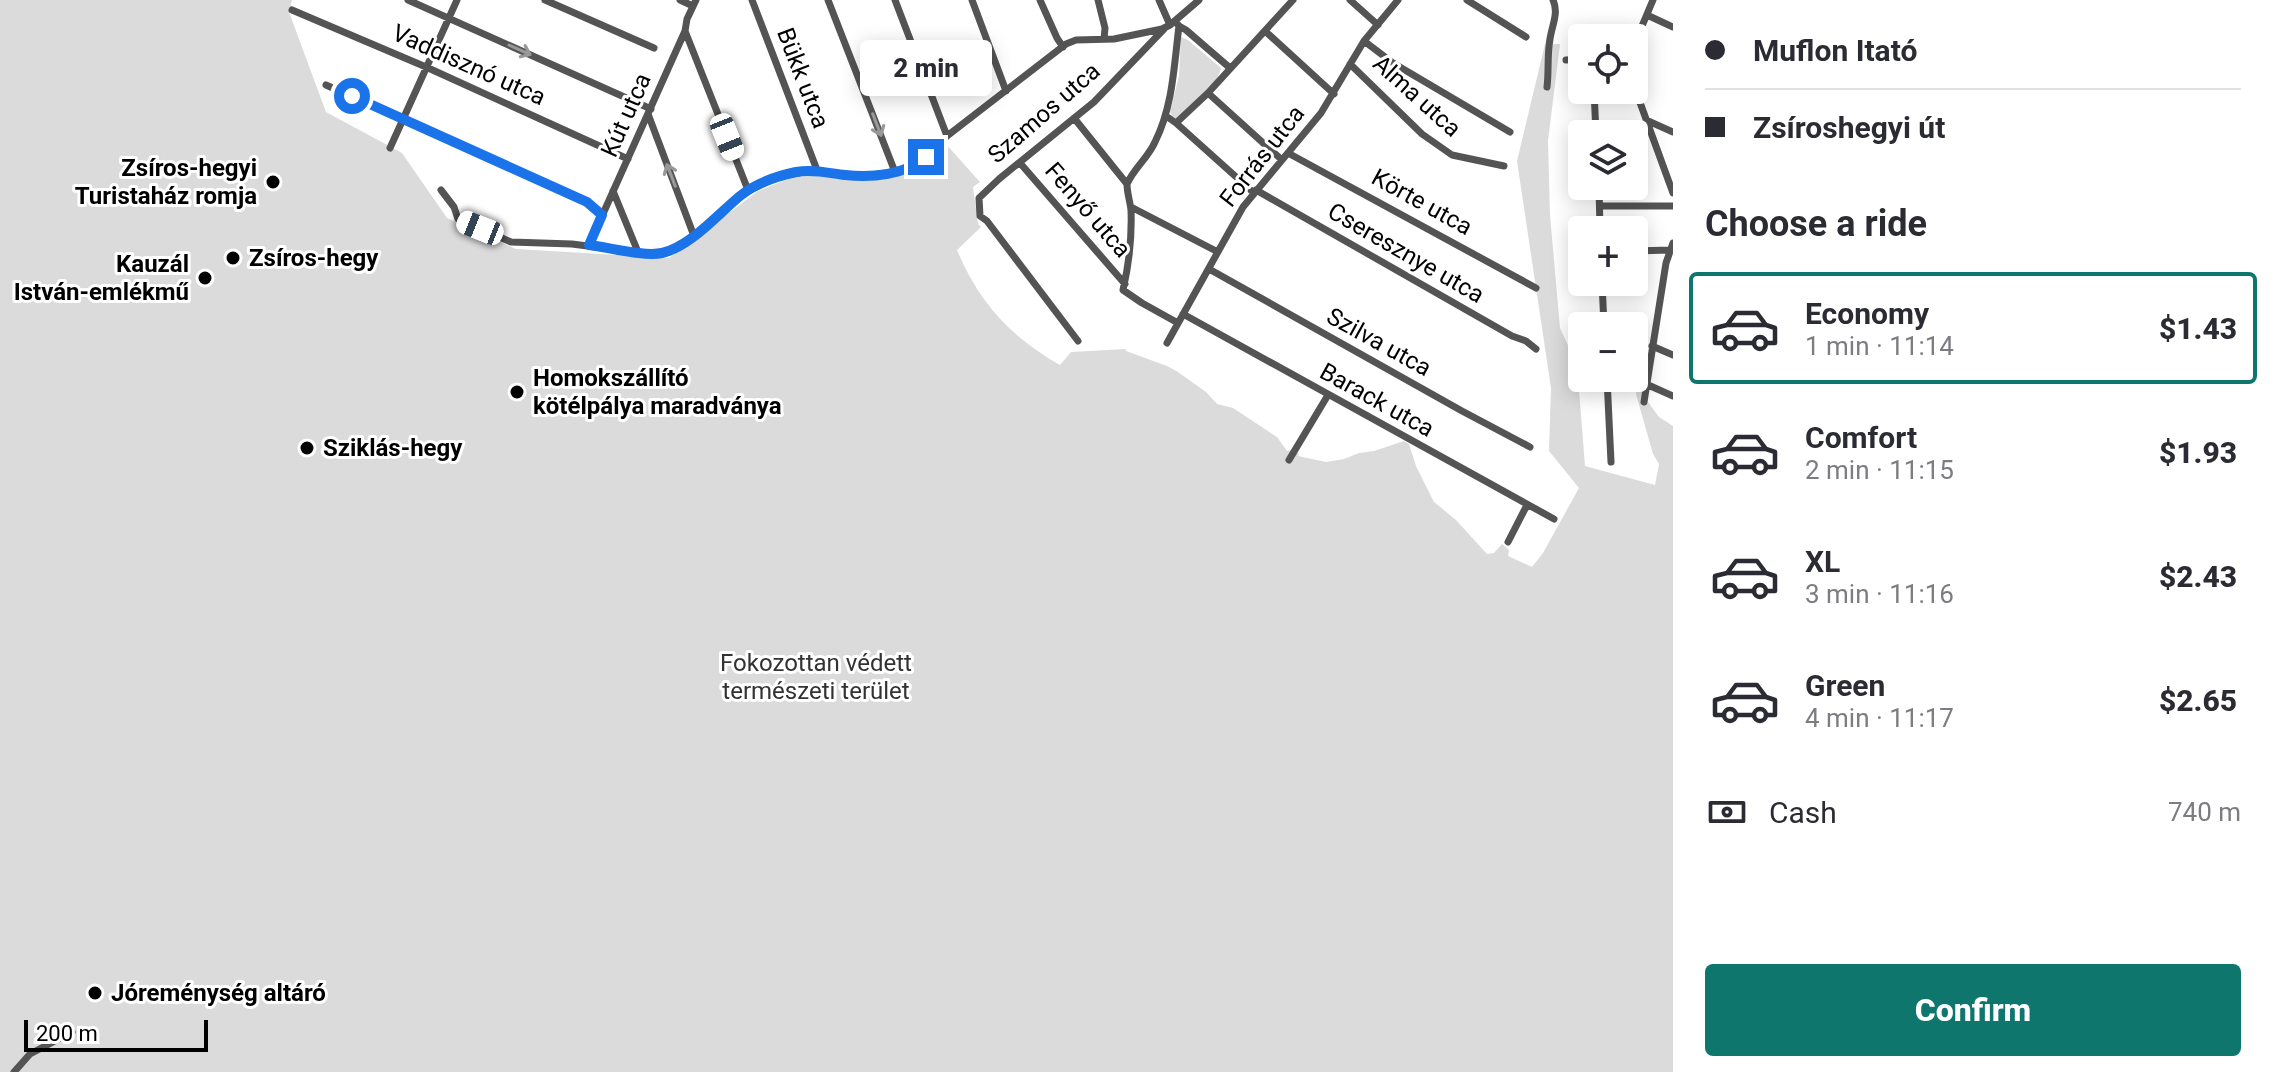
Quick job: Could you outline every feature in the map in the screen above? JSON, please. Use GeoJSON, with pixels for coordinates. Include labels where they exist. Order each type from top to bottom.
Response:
{"type":"FeatureCollection","features":[{"type":"Feature","properties":{"kind":"street"},"geometry":{"type":"LineString","coordinates":[[408,0],[650,112],[694,236]]}},
{"type":"Feature","properties":{"kind":"street"},"geometry":{"type":"LineString","coordinates":[[390,148],[457,0]]}},
{"type":"Feature","properties":{"kind":"street"},"geometry":{"type":"LineString","coordinates":[[545,0],[654,48]]}},
{"type":"Feature","properties":{"kind":"street"},"geometry":{"type":"LineString","coordinates":[[680,0],[695,3]]}},
{"type":"Feature","properties":{"kind":"street","name":"Bükk utca"},"geometry":{"type":"LineString","coordinates":[[752,0],[817,170]]}},
{"type":"Feature","properties":{"kind":"street"},"geometry":{"type":"LineString","coordinates":[[828,0],[895,172]]}},
{"type":"Feature","properties":{"kind":"street"},"geometry":{"type":"LineString","coordinates":[[895,0],[947,136]]}},
{"type":"Feature","properties":{"kind":"street"},"geometry":{"type":"LineString","coordinates":[[972,0],[1006,91]]}},
{"type":"Feature","properties":{"kind":"street"},"geometry":{"type":"LineString","coordinates":[[1040,0],[1063,47]]}},
{"type":"Feature","properties":{"kind":"street"},"geometry":{"type":"LineString","coordinates":[[1098,0],[1105,28],[1104,39]]}},
{"type":"Feature","properties":{"kind":"street"},"geometry":{"type":"LineString","coordinates":[[1127,184],[1154,146],[1166,116],[1172,85],[1172,25],[1159,0]]}},
{"type":"Feature","properties":{"kind":"street","name":"Szamos utca"},"geometry":{"type":"LineString","coordinates":[[1078,341],[987,221],[980,216],[979,198],[1094,102],[1199,0]]}},
{"type":"Feature","properties":{"kind":"street"},"geometry":{"type":"LineString","coordinates":[[1176,123],[1208,93],[1293,0]]}},
{"type":"Feature","properties":{"kind":"street"},"geometry":{"type":"LineString","coordinates":[[1350,0],[1378,25]]}},
{"type":"Feature","properties":{"kind":"street","name":"Forrás utca"},"geometry":{"type":"LineString","coordinates":[[1167,343],[1255,192],[1321,113],[1364,41],[1398,0]]}},
{"type":"Feature","properties":{"kind":"street"},"geometry":{"type":"LineString","coordinates":[[1467,0],[1526,37]]}},
{"type":"Feature","properties":{"kind":"street"},"geometry":{"type":"LineString","coordinates":[[1547,87],[1550,37],[1556,12],[1553,0]]}},
{"type":"Feature","properties":{"kind":"street"},"geometry":{"type":"LineString","coordinates":[[1643,24],[1653,0]]}},
{"type":"Feature","properties":{"kind":"street","name":"Kút utca"},"geometry":{"type":"LineString","coordinates":[[585,245],[650,112],[695,3]]}},
{"type":"Feature","properties":{"kind":"street","name":"Vaddisznó utca"},"geometry":{"type":"LineString","coordinates":[[292,10],[628,159]]}},
{"type":"Feature","properties":{"kind":"street"},"geometry":{"type":"LineString","coordinates":[[1647,15],[1673,27]]}},
{"type":"Feature","properties":{"kind":"street"},"geometry":{"type":"LineString","coordinates":[[441,190],[454,207],[458,219],[506,240],[665,253],[694,236],[748,190],[777,177],[817,170],[853,175],[895,172],[918,163],[947,136],[1076,40],[1138,35],[1172,25],[1186,30],[1230,68]]}},
{"type":"Feature","properties":{"kind":"street"},"geometry":{"type":"LineString","coordinates":[[685,31],[748,190]]}},
{"type":"Feature","properties":{"kind":"street"},"geometry":{"type":"LineString","coordinates":[[1265,31],[1334,94]]}},
{"type":"Feature","properties":{"kind":"street"},"geometry":{"type":"LineString","coordinates":[[1364,41],[1393,63],[1510,132]]}},
{"type":"Feature","properties":{"kind":"street","name":"Alma utca"},"geometry":{"type":"LineString","coordinates":[[1350,64],[1422,134],[1452,155],[1504,166]]}},
{"type":"Feature","properties":{"kind":"street"},"geometry":{"type":"LineString","coordinates":[[326,85],[587,202],[602,215]]}},
{"type":"Feature","properties":{"kind":"street"},"geometry":{"type":"LineString","coordinates":[[1208,93],[1282,160]]}},
{"type":"Feature","properties":{"kind":"street"},"geometry":{"type":"LineString","coordinates":[[1640,104],[1673,193]]}},
{"type":"Feature","properties":{"kind":"street","name":"Cseresznye utca"},"geometry":{"type":"LineString","coordinates":[[1166,116],[1255,192],[1536,349]]}},
{"type":"Feature","properties":{"kind":"street"},"geometry":{"type":"LineString","coordinates":[[1074,118],[1127,184],[1131,230],[1124,287],[1142,303],[1178,323]]}},
{"type":"Feature","properties":{"kind":"street"},"geometry":{"type":"LineString","coordinates":[[1645,119],[1673,132]]}},
{"type":"Feature","properties":{"kind":"street","name":"Körte utca"},"geometry":{"type":"LineString","coordinates":[[1288,153],[1536,288]]}},
{"type":"Feature","properties":{"kind":"street","name":"Fenyő utca"},"geometry":{"type":"LineString","coordinates":[[1020,163],[1124,287]]}},
{"type":"Feature","properties":{"kind":"street"},"geometry":{"type":"LineString","coordinates":[[613,191],[638,252]]}},
{"type":"Feature","properties":{"kind":"street"},"geometry":{"type":"LineString","coordinates":[[1600,200],[1600,216]]}},
{"type":"Feature","properties":{"kind":"street"},"geometry":{"type":"LineString","coordinates":[[1600,206],[1673,206]]}},
{"type":"Feature","properties":{"kind":"street"},"geometry":{"type":"LineString","coordinates":[[1131,207],[1218,252]]}},
{"type":"Feature","properties":{"kind":"street"},"geometry":{"type":"LineString","coordinates":[[1648,249],[1671,246],[1648,371]]}},
{"type":"Feature","properties":{"kind":"street","name":"Szilva utca"},"geometry":{"type":"LineString","coordinates":[[1209,269],[1530,447]]}},
{"type":"Feature","properties":{"kind":"street"},"geometry":{"type":"LineString","coordinates":[[1664,275],[1673,279]]}},
{"type":"Feature","properties":{"kind":"street","name":"Barack utca"},"geometry":{"type":"LineString","coordinates":[[1183,314],[1554,519]]}},
{"type":"Feature","properties":{"kind":"street"},"geometry":{"type":"LineString","coordinates":[[1652,346],[1673,355]]}},
{"type":"Feature","properties":{"kind":"street"},"geometry":{"type":"LineString","coordinates":[[1648,385],[1673,396]]}},
{"type":"Feature","properties":{"kind":"street"},"geometry":{"type":"LineString","coordinates":[[1608,392],[1611,462]]}},
{"type":"Feature","properties":{"kind":"street"},"geometry":{"type":"LineString","coordinates":[[1644,402],[1645,392]]}},
{"type":"Feature","properties":{"kind":"street"},"geometry":{"type":"LineString","coordinates":[[1289,460],[1328,395]]}},
{"type":"Feature","properties":{"kind":"street"},"geometry":{"type":"LineString","coordinates":[[1508,542],[1527,505]]}},
{"type":"Feature","properties":{"kind":"street"},"geometry":{"type":"LineString","coordinates":[[14,1072],[30,1054],[72,1032]]}},
{"type":"Feature","properties":{"kind":"green space","name":"Fokozottan védett természeti terület"},"geometry":{"type":"Polygon","coordinates":[[[0,0],[292,0],[289,12],[326,112],[402,153],[447,218],[516,249],[669,258],[758,191],[803,173],[897,174],[945,143],[980,182],[973,187],[981,227],[957,250],[986,302],[1026,343],[1060,365],[1071,352],[1126,349],[1167,366],[1206,392],[1217,404],[1233,408],[1277,437],[1287,451],[1291,450],[1298,456],[1326,462],[1404,441],[1409,444],[1434,502],[1456,520],[1487,554],[1494,553],[1502,544],[1509,550],[1508,556],[1532,567],[1579,488],[1549,451],[1551,388],[1517,161],[1545,44],[1560,44],[1548,141],[1550,215],[1560,328],[1568,345],[1568,392],[1579,392],[1585,466],[1655,485],[1659,464],[1653,454],[1636,392],[1643,392],[1659,417],[1673,426],[1673,1072],[0,1072],[0,0]]]}},
{"type":"Feature","properties":{"kind":"green space"},"geometry":{"type":"Polygon","coordinates":[[[1181,37],[1221,68],[1209,89],[1177,119],[1170,112],[1179,76],[1181,37]]]}},
{"type":"Feature","properties":{"kind":"place","name":"Zsíros-hegyi Turistaház romja"},"geometry":{"type":"Point","coordinates":[273,182]}},
{"type":"Feature","properties":{"kind":"place","name":"Zsíros-hegy"},"geometry":{"type":"Point","coordinates":[233,258]}},
{"type":"Feature","properties":{"kind":"place","name":"Kauzál István-emlékmű"},"geometry":{"type":"Point","coordinates":[205,278]}},
{"type":"Feature","properties":{"kind":"place","name":"Homokszállító kötélpálya maradványa"},"geometry":{"type":"Point","coordinates":[517,392]}},
{"type":"Feature","properties":{"kind":"place","name":"Sziklás-hegy"},"geometry":{"type":"Point","coordinates":[307,448]}},
{"type":"Feature","properties":{"kind":"place","name":"Jóreménység altáró"},"geometry":{"type":"Point","coordinates":[95,993]}},
{"type":"Feature","properties":{"kind":"route"},"geometry":{"type":"LineString","coordinates":[[352,96],[587,202],[602,215],[589,245],[649,254],[667,252],[688,239],[739,196],[777,177],[814,170],[853,175],[898,172],[913,167],[926,157]]}}]}
